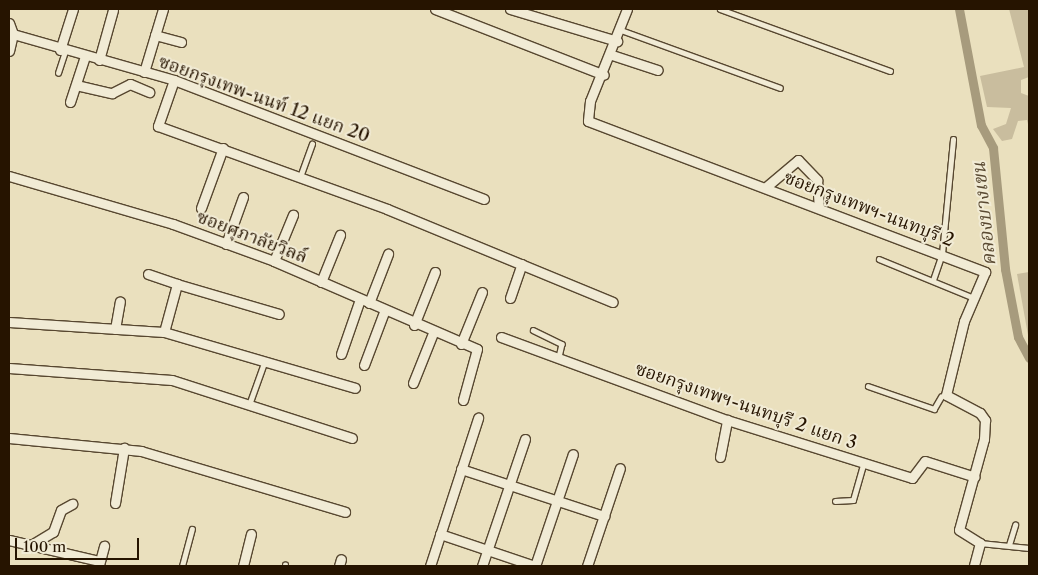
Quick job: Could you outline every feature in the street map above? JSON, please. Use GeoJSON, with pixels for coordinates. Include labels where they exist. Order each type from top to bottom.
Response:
{"type":"FeatureCollection","features":[{"type":"Feature","properties":{"kind":"street"},"geometry":{"type":"LineString","coordinates":[[62,50],[73,9]]}},
{"type":"Feature","properties":{"kind":"street"},"geometry":{"type":"LineString","coordinates":[[144,72],[163,9]]}},
{"type":"Feature","properties":{"kind":"street"},"geometry":{"type":"LineString","coordinates":[[435,9],[604,75]]}},
{"type":"Feature","properties":{"kind":"street"},"geometry":{"type":"LineString","coordinates":[[510,9],[617,41]]}},
{"type":"Feature","properties":{"kind":"street"},"geometry":{"type":"LineString","coordinates":[[100,60],[113,10]]}},
{"type":"Feature","properties":{"kind":"street","name":"ซอยกรุงเทพฯ-นนทบุรี 2"},"geometry":{"type":"LineString","coordinates":[[624,10],[621,30],[612,55],[590,101],[588,121],[984,271],[974,298],[946,395],[980,412],[985,420],[975,477],[958,530],[980,543]]}},
{"type":"Feature","properties":{"kind":"street"},"geometry":{"type":"LineString","coordinates":[[9,23],[13,34],[9,51]]}},
{"type":"Feature","properties":{"kind":"street","name":"ซอยกรุงเทพ-นนท์ 12 แยก 20"},"geometry":{"type":"LineString","coordinates":[[13,34],[62,50],[174,80],[484,199]]}},
{"type":"Feature","properties":{"kind":"street"},"geometry":{"type":"LineString","coordinates":[[155,35],[181,42]]}},
{"type":"Feature","properties":{"kind":"street"},"geometry":{"type":"LineString","coordinates":[[612,55],[658,70]]}},
{"type":"Feature","properties":{"kind":"street"},"geometry":{"type":"LineString","coordinates":[[70,102],[85,56]]}},
{"type":"Feature","properties":{"kind":"street"},"geometry":{"type":"LineString","coordinates":[[174,80],[158,126],[300,177],[522,264],[613,302]]}},
{"type":"Feature","properties":{"kind":"street"},"geometry":{"type":"LineString","coordinates":[[76,85],[112,93],[130,84],[148,92]]}},
{"type":"Feature","properties":{"kind":"street"},"geometry":{"type":"LineString","coordinates":[[201,208],[223,148]]}},
{"type":"Feature","properties":{"kind":"street"},"geometry":{"type":"LineString","coordinates":[[766,187],[798,160],[817,180],[819,208]]}},
{"type":"Feature","properties":{"kind":"street","name":"ซอยศุภาลัยวิลล์"},"geometry":{"type":"LineString","coordinates":[[9,176],[44,183],[274,261],[369,303],[384,312],[477,349],[463,400]]}},
{"type":"Feature","properties":{"kind":"street"},"geometry":{"type":"LineString","coordinates":[[226,244],[243,197]]}},
{"type":"Feature","properties":{"kind":"street"},"geometry":{"type":"LineString","coordinates":[[274,261],[292,215]]}},
{"type":"Feature","properties":{"kind":"street"},"geometry":{"type":"LineString","coordinates":[[321,282],[340,235]]}},
{"type":"Feature","properties":{"kind":"street"},"geometry":{"type":"LineString","coordinates":[[369,303],[388,254]]}},
{"type":"Feature","properties":{"kind":"street"},"geometry":{"type":"LineString","coordinates":[[510,298],[522,264]]}},
{"type":"Feature","properties":{"kind":"street"},"geometry":{"type":"LineString","coordinates":[[414,325],[435,272]]}},
{"type":"Feature","properties":{"kind":"street"},"geometry":{"type":"LineString","coordinates":[[148,274],[279,314]]}},
{"type":"Feature","properties":{"kind":"street"},"geometry":{"type":"LineString","coordinates":[[164,332],[177,284]]}},
{"type":"Feature","properties":{"kind":"street"},"geometry":{"type":"LineString","coordinates":[[461,344],[482,292]]}},
{"type":"Feature","properties":{"kind":"street"},"geometry":{"type":"LineString","coordinates":[[341,354],[360,299]]}},
{"type":"Feature","properties":{"kind":"street"},"geometry":{"type":"LineString","coordinates":[[115,329],[120,301]]}},
{"type":"Feature","properties":{"kind":"street"},"geometry":{"type":"LineString","coordinates":[[364,365],[384,312]]}},
{"type":"Feature","properties":{"kind":"street"},"geometry":{"type":"LineString","coordinates":[[9,322],[164,332],[355,388]]}},
{"type":"Feature","properties":{"kind":"street"},"geometry":{"type":"LineString","coordinates":[[413,383],[433,332]]}},
{"type":"Feature","properties":{"kind":"street","name":"ซอยกรุงเทพฯ-นนทบุรี 2 แยก 3"},"geometry":{"type":"LineString","coordinates":[[501,337],[727,420],[863,464],[912,478],[925,461],[975,477]]}},
{"type":"Feature","properties":{"kind":"street"},"geometry":{"type":"LineString","coordinates":[[9,368],[172,380],[352,438]]}},
{"type":"Feature","properties":{"kind":"street"},"geometry":{"type":"LineString","coordinates":[[430,566],[478,418]]}},
{"type":"Feature","properties":{"kind":"street"},"geometry":{"type":"LineString","coordinates":[[720,457],[727,420]]}},
{"type":"Feature","properties":{"kind":"street"},"geometry":{"type":"LineString","coordinates":[[9,438],[124,448],[185,461],[345,512]]}},
{"type":"Feature","properties":{"kind":"street"},"geometry":{"type":"LineString","coordinates":[[482,566],[525,439]]}},
{"type":"Feature","properties":{"kind":"street"},"geometry":{"type":"LineString","coordinates":[[115,503],[124,448]]}},
{"type":"Feature","properties":{"kind":"street"},"geometry":{"type":"LineString","coordinates":[[440,534],[535,566],[573,454]]}},
{"type":"Feature","properties":{"kind":"street"},"geometry":{"type":"LineString","coordinates":[[587,566],[620,468]]}},
{"type":"Feature","properties":{"kind":"street"},"geometry":{"type":"LineString","coordinates":[[461,470],[604,516]]}},
{"type":"Feature","properties":{"kind":"street"},"geometry":{"type":"LineString","coordinates":[[31,545],[53,532],[60,510],[72,504]]}},
{"type":"Feature","properties":{"kind":"street"},"geometry":{"type":"LineString","coordinates":[[243,566],[251,534]]}},
{"type":"Feature","properties":{"kind":"street"},"geometry":{"type":"LineString","coordinates":[[9,540],[99,563],[104,546]]}},
{"type":"Feature","properties":{"kind":"street"},"geometry":{"type":"LineString","coordinates":[[974,566],[980,543]]}},
{"type":"Feature","properties":{"kind":"lane"},"geometry":{"type":"LineString","coordinates":[[720,9],[890,71]]}},
{"type":"Feature","properties":{"kind":"lane"},"geometry":{"type":"LineString","coordinates":[[621,30],[780,88]]}},
{"type":"Feature","properties":{"kind":"lane"},"geometry":{"type":"LineString","coordinates":[[58,73],[62,50]]}},
{"type":"Feature","properties":{"kind":"lane"},"geometry":{"type":"LineString","coordinates":[[933,280],[942,254],[953,140]]}},
{"type":"Feature","properties":{"kind":"lane"},"geometry":{"type":"LineString","coordinates":[[300,177],[312,144]]}},
{"type":"Feature","properties":{"kind":"lane"},"geometry":{"type":"LineString","coordinates":[[879,258],[974,298]]}},
{"type":"Feature","properties":{"kind":"lane"},"geometry":{"type":"LineString","coordinates":[[533,330],[562,344],[559,357]]}},
{"type":"Feature","properties":{"kind":"lane"},"geometry":{"type":"LineString","coordinates":[[250,405],[264,362]]}},
{"type":"Feature","properties":{"kind":"lane"},"geometry":{"type":"LineString","coordinates":[[868,386],[934,409],[941,397]]}},
{"type":"Feature","properties":{"kind":"lane"},"geometry":{"type":"LineString","coordinates":[[835,502],[853,500],[863,464]]}},
{"type":"Feature","properties":{"kind":"lane"},"geometry":{"type":"LineString","coordinates":[[1009,545],[1015,525]]}},
{"type":"Feature","properties":{"kind":"lane"},"geometry":{"type":"LineString","coordinates":[[182,566],[192,529]]}},
{"type":"Feature","properties":{"kind":"lane"},"geometry":{"type":"LineString","coordinates":[[980,543],[1029,548]]}},
{"type":"Feature","properties":{"kind":"shaded area"},"geometry":{"type":"Polygon","coordinates":[[[1009,9],[1029,9],[1029,77],[1021,80],[1021,93],[1029,96],[1029,128],[1027,120],[1018,121],[1012,139],[1002,141],[993,129],[1006,124],[1011,108],[987,107],[980,76],[1024,67],[1009,9]]]}},
{"type":"Feature","properties":{"kind":"shaded area"},"geometry":{"type":"Polygon","coordinates":[[[1029,272],[1029,335],[1028,335],[1017,274],[1029,272]]]}},
{"type":"Feature","properties":{"kind":"waterway","name":"คลองบางเขน"},"geometry":{"type":"LineString","coordinates":[[959,9],[981,125],[993,148],[1005,269],[1018,337],[1029,358]]}}]}
